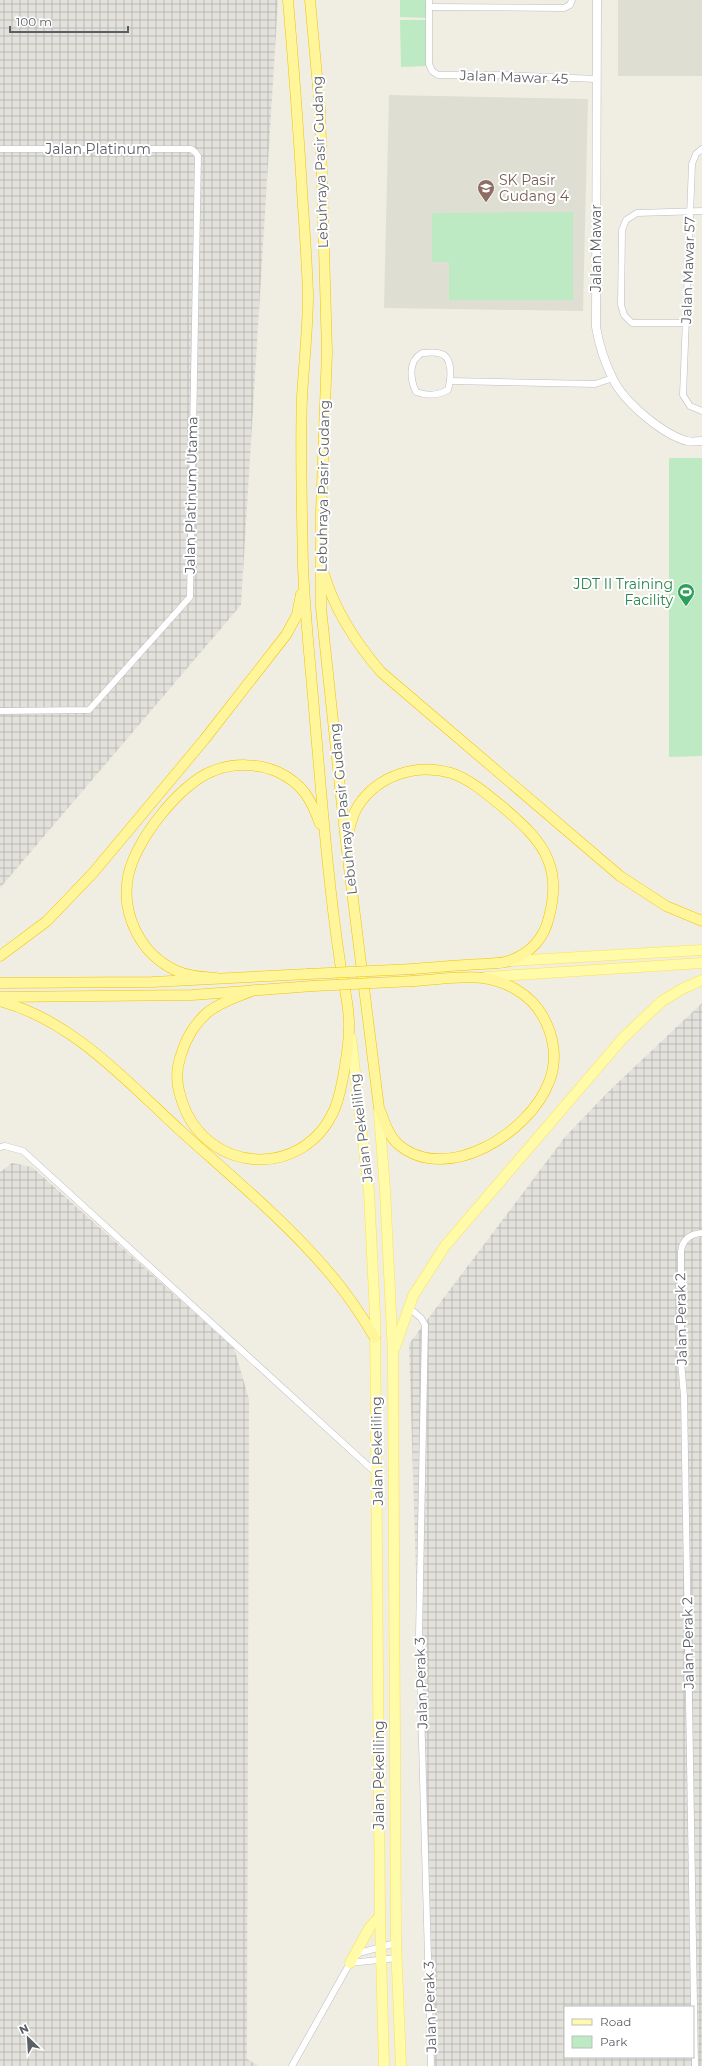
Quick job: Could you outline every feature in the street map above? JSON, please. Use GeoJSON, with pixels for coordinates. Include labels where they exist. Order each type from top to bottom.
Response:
{"type":"FeatureCollection","features":[{"type":"Feature","properties":{"kind":"highway","name":"Lebuhraya Pasir Gudang"},"geometry":{"type":"LineString","coordinates":[[288,0],[297,104],[308,294],[302,399],[303,569],[325,839]]}},
{"type":"Feature","properties":{"kind":"highway","name":"Lebuhraya Pasir Gudang"},"geometry":{"type":"LineString","coordinates":[[310,0],[320,108],[327,352],[321,513],[321,608],[346,843],[379,1108],[388,1130],[399,1145],[421,1156],[446,1159],[461,1157],[494,1142],[522,1120],[543,1096],[550,1081],[554,1061],[551,1035],[540,1011],[520,992],[504,984],[482,978]]}},
{"type":"Feature","properties":{"kind":"highway"},"geometry":{"type":"LineString","coordinates":[[0,956],[47,921],[93,873],[204,740],[266,661],[286,635],[297,616],[303,569]]}},
{"type":"Feature","properties":{"kind":"highway"},"geometry":{"type":"LineString","coordinates":[[322,569],[327,585],[344,620],[362,649],[380,672],[620,876],[666,906],[702,921]]}},
{"type":"Feature","properties":{"kind":"highway"},"geometry":{"type":"LineString","coordinates":[[216,978],[192,975],[177,971],[163,962],[149,951],[139,938],[131,921],[127,907],[128,875],[143,841],[157,820],[192,783],[212,771],[232,766],[254,765],[270,769],[288,778],[304,792],[315,808],[325,839]]}},
{"type":"Feature","properties":{"kind":"highway"},"geometry":{"type":"LineString","coordinates":[[0,983],[152,982],[412,969],[508,962],[534,947],[543,935],[553,900],[552,872],[548,860],[526,828],[474,785],[452,773],[431,769],[410,770],[391,777],[377,785],[357,807],[346,843]]}},
{"type":"Feature","properties":{"kind":"highway","name":"Jalan Pekeliling"},"geometry":{"type":"LineString","coordinates":[[325,839],[349,1026]]}},
{"type":"Feature","properties":{"kind":"highway"},"geometry":{"type":"LineString","coordinates":[[0,997],[128,997],[482,978]]}},
{"type":"Feature","properties":{"kind":"highway"},"geometry":{"type":"LineString","coordinates":[[254,990],[224,1001],[210,1010],[196,1023],[186,1038],[178,1063],[177,1087],[185,1113],[198,1132],[211,1144],[226,1153],[253,1160],[275,1159],[297,1152],[312,1141],[326,1124],[335,1109],[340,1094],[349,1026]]}},
{"type":"Feature","properties":{"kind":"highway"},"geometry":{"type":"LineString","coordinates":[[0,1001],[13,1004],[45,1019],[89,1048],[274,1215],[332,1275],[355,1305],[375,1338]]}},
{"type":"Feature","properties":{"kind":"main road"},"geometry":{"type":"LineString","coordinates":[[508,962],[702,950]]}},
{"type":"Feature","properties":{"kind":"main road"},"geometry":{"type":"LineString","coordinates":[[482,978],[702,963]]}},
{"type":"Feature","properties":{"kind":"main road"},"geometry":{"type":"LineString","coordinates":[[393,1354],[408,1308],[421,1282],[445,1246],[623,1038],[662,1001],[682,989],[702,980]]}},
{"type":"Feature","properties":{"kind":"main road","name":"Jalan Pekeliling"},"geometry":{"type":"LineString","coordinates":[[349,1026],[369,1192],[375,1338],[380,1916],[384,2066]]}},
{"type":"Feature","properties":{"kind":"main road","name":"Jalan Pekeliling"},"geometry":{"type":"LineString","coordinates":[[379,1108],[385,1190],[393,1354],[396,1943],[400,2066]]}},
{"type":"Feature","properties":{"kind":"main road"},"geometry":{"type":"LineString","coordinates":[[350,1963],[367,1931],[380,1916]]}},
{"type":"Feature","properties":{"kind":"street"},"geometry":{"type":"LineString","coordinates":[[501,0],[501,8]]}},
{"type":"Feature","properties":{"kind":"street","name":"Jalan Mawar"},"geometry":{"type":"LineString","coordinates":[[597,0],[596,327],[598,341],[613,378],[629,400],[643,415],[670,433],[688,441],[702,441]]}},
{"type":"Feature","properties":{"kind":"street"},"geometry":{"type":"LineString","coordinates":[[429,3],[501,8],[564,8],[571,2]]}},
{"type":"Feature","properties":{"kind":"street","name":"Jalan Mawar 45"},"geometry":{"type":"LineString","coordinates":[[429,3],[429,64],[432,71],[438,75],[502,75],[596,79]]}},
{"type":"Feature","properties":{"kind":"street","name":"Jalan Platinum"},"geometry":{"type":"LineString","coordinates":[[0,148],[191,149],[196,152]]}},
{"type":"Feature","properties":{"kind":"street","name":"Jalan Mawar 57"},"geometry":{"type":"LineString","coordinates":[[702,149],[696,154],[692,164],[683,395],[690,406],[702,411]]}},
{"type":"Feature","properties":{"kind":"street","name":"Jalan Platinum Utama"},"geometry":{"type":"LineString","coordinates":[[0,711],[89,710],[190,597],[198,156],[196,152]]}},
{"type":"Feature","properties":{"kind":"street"},"geometry":{"type":"LineString","coordinates":[[686,323],[632,323],[624,315],[620,305],[622,230],[626,220],[637,213],[690,210],[702,211]]}},
{"type":"Feature","properties":{"kind":"street"},"geometry":{"type":"LineString","coordinates":[[422,353],[439,353],[446,357],[449,364],[450,381],[448,390],[439,395],[416,392],[411,382],[412,363],[416,356],[422,353]]}},
{"type":"Feature","properties":{"kind":"street"},"geometry":{"type":"LineString","coordinates":[[450,381],[595,384],[613,378]]}},
{"type":"Feature","properties":{"kind":"street"},"geometry":{"type":"LineString","coordinates":[[0,1147],[4,1146],[23,1151],[377,1474]]}},
{"type":"Feature","properties":{"kind":"street","name":"Jalan Perak 2"},"geometry":{"type":"LineString","coordinates":[[695,2066],[684,1396],[681,1362],[681,1246],[687,1237],[702,1233]]}},
{"type":"Feature","properties":{"kind":"street","name":"Jalan Perak 3"},"geometry":{"type":"LineString","coordinates":[[408,1308],[422,1318],[425,1325],[419,1635],[431,2066]]}},
{"type":"Feature","properties":{"kind":"street"},"geometry":{"type":"LineString","coordinates":[[292,2066],[350,1963],[359,1953],[396,1943]]}},
{"type":"Feature","properties":{"kind":"street"},"geometry":{"type":"LineString","coordinates":[[350,1963],[382,1958],[397,1958]]}},
{"type":"Feature","properties":{"kind":"shaded area"},"geometry":{"type":"Polygon","coordinates":[[[0,0],[278,0],[241,605],[0,888],[0,0]]]}},
{"type":"Feature","properties":{"kind":"shaded area"},"geometry":{"type":"Polygon","coordinates":[[[618,0],[702,0],[702,76],[618,76],[618,0]]]}},
{"type":"Feature","properties":{"kind":"shaded area","name":"SK Pasir Gudang 4"},"geometry":{"type":"Polygon","coordinates":[[[389,95],[588,99],[583,311],[384,308],[389,95]]]}},
{"type":"Feature","properties":{"kind":"shaded area"},"geometry":{"type":"Polygon","coordinates":[[[702,1003],[702,2066],[431,2066],[409,1344],[565,1137],[608,1092],[702,1003]]]}},
{"type":"Feature","properties":{"kind":"shaded area"},"geometry":{"type":"Polygon","coordinates":[[[12,1163],[32,1167],[234,1348],[249,1399],[247,2059],[259,2066],[0,2066],[0,1172],[12,1163]]]}},
{"type":"Feature","properties":{"kind":"green space"},"geometry":{"type":"Polygon","coordinates":[[[400,0],[426,0],[426,18],[400,17],[400,0]]]}},
{"type":"Feature","properties":{"kind":"green space"},"geometry":{"type":"Polygon","coordinates":[[[400,20],[426,20],[426,66],[401,67],[400,20]]]}},
{"type":"Feature","properties":{"kind":"green space"},"geometry":{"type":"Polygon","coordinates":[[[573,212],[573,300],[449,300],[449,262],[432,262],[432,213],[573,212]]]}},
{"type":"Feature","properties":{"kind":"green space","name":"JDT II Training Facility"},"geometry":{"type":"Polygon","coordinates":[[[669,458],[702,458],[702,756],[669,757],[669,458]]]}},
{"type":"Feature","properties":{"kind":"place","name":"SK Pasir Gudang 4"},"geometry":{"type":"Point","coordinates":[486,203]}},
{"type":"Feature","properties":{"kind":"place","name":"JDT II Training Facility"},"geometry":{"type":"Point","coordinates":[686,607]}}]}
